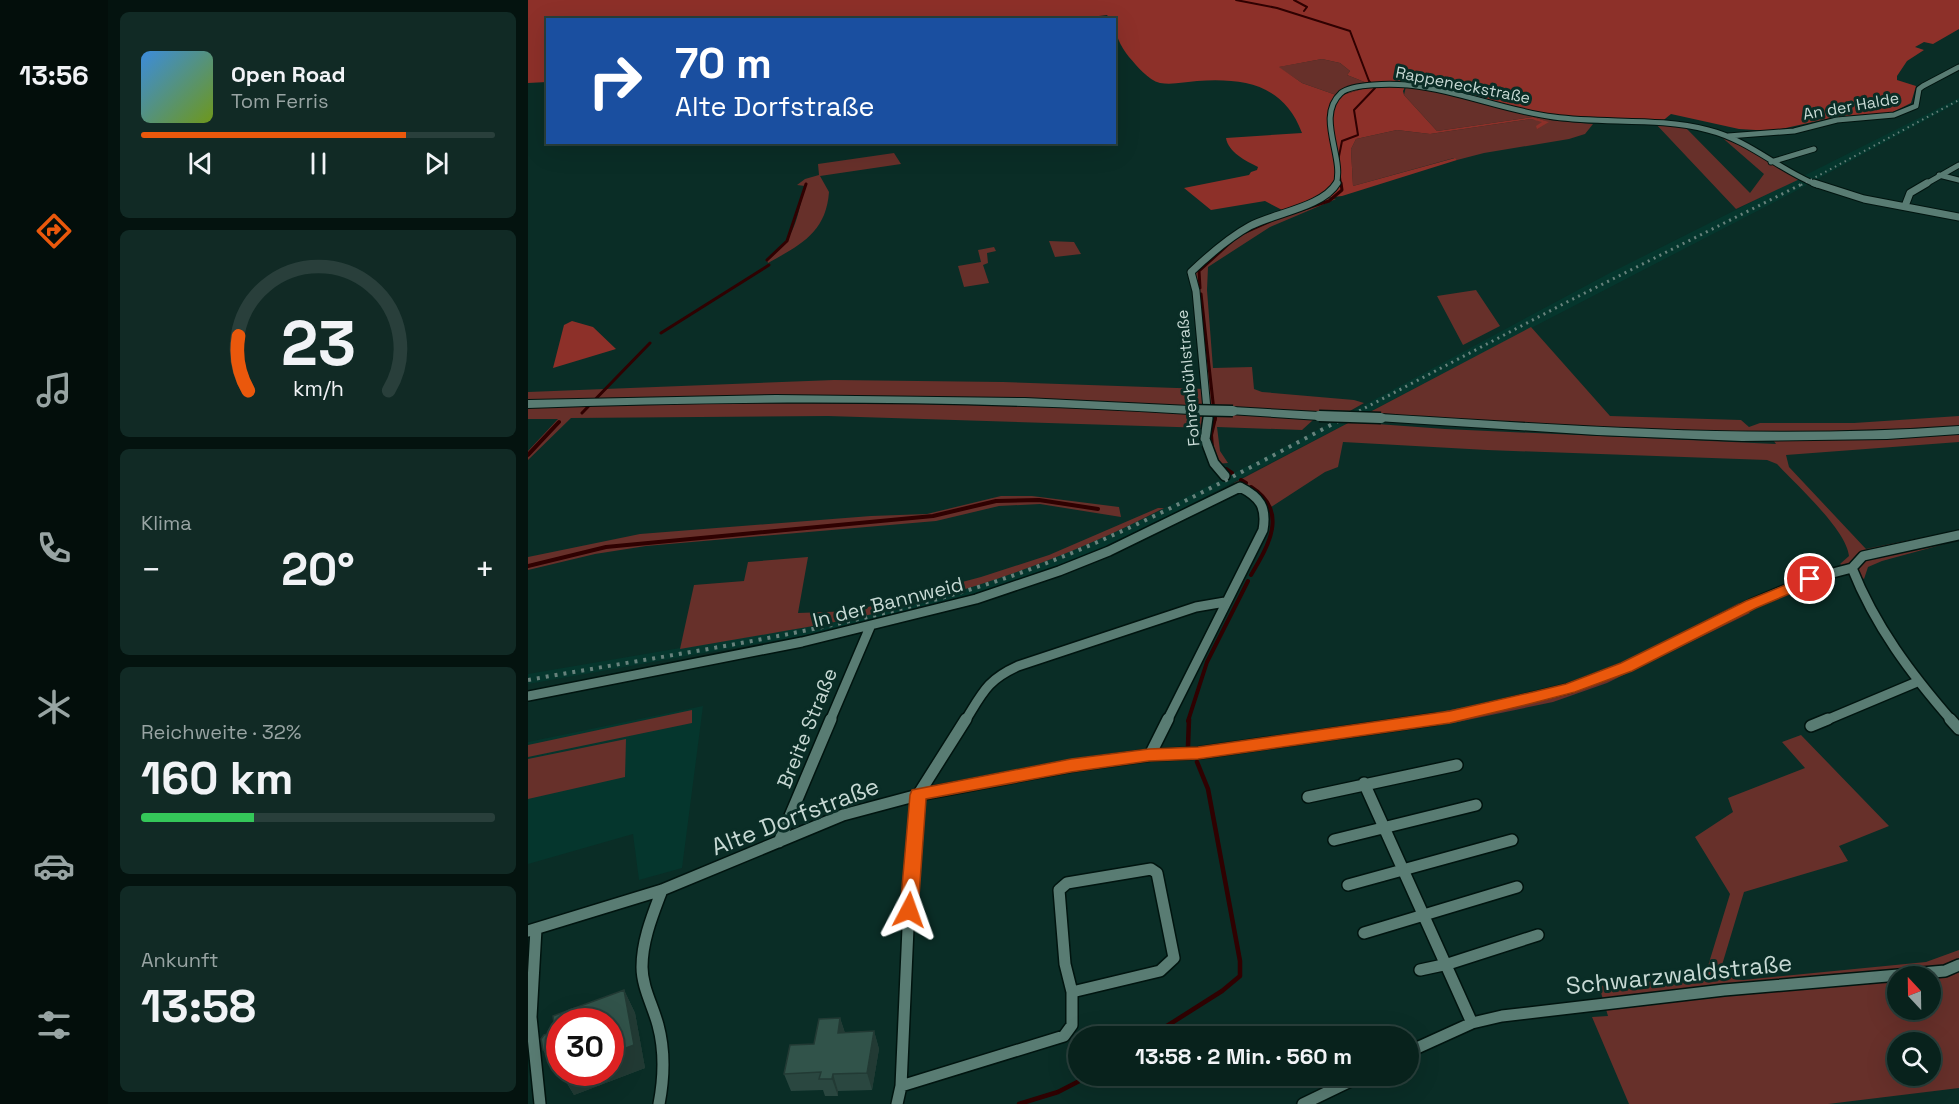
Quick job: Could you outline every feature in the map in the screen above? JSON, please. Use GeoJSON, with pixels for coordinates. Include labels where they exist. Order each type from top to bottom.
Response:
{"type":"FeatureCollection","features":[{"type":"Feature","properties":{"kind":"main road"},"geometry":{"type":"LineString","coordinates":[[528,404],[606,401],[884,399],[1025,402],[1381,418],[1736,438],[1852,437],[1959,430]]}},
{"type":"Feature","properties":{"kind":"street","name":"An der Halde"},"geometry":{"type":"LineString","coordinates":[[1728,136],[1785,132],[1837,120],[1879,117],[1905,112],[1916,106],[1919,89],[1959,67]]}},
{"type":"Feature","properties":{"kind":"street","name":"Rappeneckstraße"},"geometry":{"type":"LineString","coordinates":[[1332,145],[1332,116],[1336,99],[1343,92],[1372,85],[1415,86],[1481,99],[1542,115],[1598,121],[1660,123],[1728,136]]}},
{"type":"Feature","properties":{"kind":"street"},"geometry":{"type":"LineString","coordinates":[[1728,136],[1771,162],[1824,188],[1959,217]]}},
{"type":"Feature","properties":{"kind":"street","name":"Fohrenbühlstraße"},"geometry":{"type":"LineString","coordinates":[[1225,476],[1214,464],[1205,439],[1208,428],[1206,384],[1196,310],[1196,291],[1191,272],[1238,231],[1277,213],[1324,198],[1337,184],[1340,172],[1332,145]]}},
{"type":"Feature","properties":{"kind":"street"},"geometry":{"type":"LineString","coordinates":[[1771,162],[1814,148]]}},
{"type":"Feature","properties":{"kind":"street"},"geometry":{"type":"LineString","coordinates":[[1905,206],[1910,193],[1959,165]]}},
{"type":"Feature","properties":{"kind":"street"},"geometry":{"type":"LineString","coordinates":[[1939,175],[1959,180]]}},
{"type":"Feature","properties":{"kind":"street","name":"In der Bannweid"},"geometry":{"type":"LineString","coordinates":[[528,696],[870,627],[976,599],[1059,571],[1109,551],[1240,488],[1261,501],[1267,512],[1263,530],[1242,574],[1225,602]]}},
{"type":"Feature","properties":{"kind":"street"},"geometry":{"type":"LineString","coordinates":[[1959,535],[1863,556],[1852,568],[1860,590],[1917,682],[1959,729]]}},
{"type":"Feature","properties":{"kind":"street","name":"Alte Dorfstraße"},"geometry":{"type":"LineString","coordinates":[[532,930],[662,890],[843,815],[918,795],[1036,771],[1149,755],[1193,753],[1450,717],[1570,688],[1626,667],[1751,604],[1810,579],[1852,568]]}},
{"type":"Feature","properties":{"kind":"street"},"geometry":{"type":"LineString","coordinates":[[1149,755],[1225,602]]}},
{"type":"Feature","properties":{"kind":"street"},"geometry":{"type":"LineString","coordinates":[[897,1104],[901,1086],[908,928],[918,795],[988,684],[998,675],[1028,663],[1196,608],[1225,602]]}},
{"type":"Feature","properties":{"kind":"street","name":"Breite Straße"},"geometry":{"type":"LineString","coordinates":[[779,842],[870,627]]}},
{"type":"Feature","properties":{"kind":"street"},"geometry":{"type":"LineString","coordinates":[[1811,726],[1917,682]]}},
{"type":"Feature","properties":{"kind":"street"},"geometry":{"type":"LineString","coordinates":[[1308,797],[1364,783],[1457,765]]}},
{"type":"Feature","properties":{"kind":"street"},"geometry":{"type":"LineString","coordinates":[[1364,783],[1400,870],[1425,915],[1472,1023]]}},
{"type":"Feature","properties":{"kind":"street"},"geometry":{"type":"LineString","coordinates":[[1334,840],[1476,805]]}},
{"type":"Feature","properties":{"kind":"street"},"geometry":{"type":"LineString","coordinates":[[1348,885],[1512,840]]}},
{"type":"Feature","properties":{"kind":"street"},"geometry":{"type":"LineString","coordinates":[[901,1086],[1064,1036],[1072,1025],[1072,992],[1065,964],[1059,890],[1067,883],[1150,869],[1157,873],[1174,958],[1168,966],[1160,970],[1072,992]]}},
{"type":"Feature","properties":{"kind":"street"},"geometry":{"type":"LineString","coordinates":[[1364,933],[1517,887]]}},
{"type":"Feature","properties":{"kind":"street"},"geometry":{"type":"LineString","coordinates":[[659,1104],[664,1080],[659,1028],[644,986],[642,967],[651,920],[662,890]]}},
{"type":"Feature","properties":{"kind":"street"},"geometry":{"type":"LineString","coordinates":[[532,930],[528,986],[533,1066],[540,1104]]}},
{"type":"Feature","properties":{"kind":"street"},"geometry":{"type":"LineString","coordinates":[[1420,970],[1448,964],[1538,935]]}},
{"type":"Feature","properties":{"kind":"street","name":"Schwarzwaldstraße"},"geometry":{"type":"LineString","coordinates":[[1419,1047],[1472,1023],[1524,1013],[1724,990],[1945,971],[1959,965]]}},
{"type":"Feature","properties":{"kind":"street"},"geometry":{"type":"LineString","coordinates":[[1304,1104],[1341,1086]]}},
{"type":"Feature","properties":{"kind":"shaded area"},"geometry":{"type":"Polygon","coordinates":[[[528,0],[1959,0],[1959,29],[1933,44],[1924,42],[1915,47],[1924,50],[1907,61],[1897,76],[1897,80],[1916,86],[1911,103],[1889,114],[1835,117],[1772,131],[1739,129],[1671,114],[1660,123],[1543,114],[1482,98],[1406,85],[1404,95],[1437,131],[1533,117],[1549,122],[1537,129],[1536,126],[1542,122],[1531,119],[1430,134],[1397,130],[1356,139],[1351,149],[1353,186],[1455,158],[1457,160],[1342,196],[1324,198],[1284,211],[1265,201],[1211,210],[1184,188],[1249,175],[1257,170],[1258,167],[1243,159],[1230,148],[1226,138],[1302,133],[1285,104],[1273,94],[1246,83],[1214,80],[1169,84],[1151,79],[1126,53],[1117,35],[1116,18],[1109,18],[1107,15],[1082,18],[546,18],[546,82],[528,83],[528,0]],[[1322,59],[1279,67],[1302,83],[1339,96],[1369,87],[1367,83],[1347,75],[1350,71],[1340,63],[1322,59]]]}},
{"type":"Feature","properties":{"kind":"shaded area"},"geometry":{"type":"Polygon","coordinates":[[[1322,59],[1340,63],[1350,71],[1347,75],[1367,83],[1369,87],[1339,96],[1302,83],[1278,67],[1322,59]]]}},
{"type":"Feature","properties":{"kind":"shaded area"},"geometry":{"type":"Polygon","coordinates":[[[1406,86],[1551,117],[1549,120],[1593,124],[1585,134],[1569,139],[1484,153],[1457,160],[1454,158],[1353,186],[1351,149],[1356,139],[1397,130],[1430,134],[1531,119],[1548,122],[1533,117],[1437,131],[1404,95],[1406,86]]]}},
{"type":"Feature","properties":{"kind":"shaded area"},"geometry":{"type":"Polygon","coordinates":[[[1959,98],[1959,102],[1792,193],[1108,547],[1058,567],[975,595],[869,624],[528,684],[528,674],[851,619],[936,597],[1025,569],[1095,541],[1316,431],[1606,275],[1959,98]]]}},
{"type":"Feature","properties":{"kind":"shaded area"},"geometry":{"type":"Polygon","coordinates":[[[1654,122],[1685,127],[1750,193],[1764,174],[1718,134],[1728,136],[1802,178],[1736,209],[1654,122]]]}},
{"type":"Feature","properties":{"kind":"shaded area"},"geometry":{"type":"Polygon","coordinates":[[[894,153],[901,164],[820,176],[829,192],[823,218],[817,228],[801,243],[768,263],[767,260],[785,242],[795,223],[805,186],[797,185],[805,179],[819,175],[818,164],[894,153]]]}},
{"type":"Feature","properties":{"kind":"shaded area"},"geometry":{"type":"Polygon","coordinates":[[[1324,198],[1336,199],[1270,227],[1208,267],[1207,290],[1213,368],[1252,367],[1254,389],[1262,392],[1354,400],[1364,403],[1348,412],[1323,411],[1302,430],[1217,427],[1220,451],[1228,463],[1216,464],[1210,451],[1208,428],[828,416],[571,418],[528,460],[528,451],[558,419],[528,419],[528,392],[834,380],[1003,382],[1206,389],[1193,272],[1237,231],[1324,198]]]}},
{"type":"Feature","properties":{"kind":"shaded area"},"geometry":{"type":"Polygon","coordinates":[[[1049,241],[1074,242],[1081,254],[1055,257],[1049,241]]]}},
{"type":"Feature","properties":{"kind":"shaded area"},"geometry":{"type":"Polygon","coordinates":[[[994,247],[996,251],[987,253],[988,263],[983,265],[989,283],[964,287],[958,266],[981,262],[978,250],[994,247]]]}},
{"type":"Feature","properties":{"kind":"shaded area"},"geometry":{"type":"Polygon","coordinates":[[[1476,290],[1500,326],[1463,345],[1437,296],[1476,290]]]}},
{"type":"Feature","properties":{"kind":"shaded area"},"geometry":{"type":"Polygon","coordinates":[[[572,321],[593,327],[616,349],[553,368],[564,325],[572,321]]]}},
{"type":"Feature","properties":{"kind":"shaded area"},"geometry":{"type":"Polygon","coordinates":[[[1531,327],[1610,416],[1741,420],[1749,427],[1760,423],[1854,423],[1959,416],[1959,442],[1786,455],[1789,467],[1866,549],[1959,530],[1959,540],[1882,561],[1868,567],[1864,579],[1840,564],[1849,556],[1846,545],[1830,521],[1777,464],[1767,460],[1487,450],[1343,442],[1338,467],[1325,472],[1268,509],[1254,492],[1234,483],[1350,422],[1445,429],[1776,444],[1769,434],[1488,422],[1368,413],[1531,327]]]}},
{"type":"Feature","properties":{"kind":"shaded area"},"geometry":{"type":"Polygon","coordinates":[[[1001,496],[1032,496],[1119,507],[1121,517],[1040,504],[999,506],[936,521],[646,546],[595,554],[528,570],[528,557],[640,534],[871,516],[927,514],[1001,496]]]}},
{"type":"Feature","properties":{"kind":"shaded area"},"geometry":{"type":"Polygon","coordinates":[[[1158,508],[1164,508],[1089,544],[1011,574],[931,599],[850,619],[680,649],[694,585],[744,581],[748,562],[808,557],[798,613],[853,611],[981,577],[1049,555],[1158,508]]]}},
{"type":"Feature","properties":{"kind":"shaded area"},"geometry":{"type":"Polygon","coordinates":[[[1739,603],[1750,613],[1607,683],[1553,702],[1453,723],[1445,711],[1539,692],[1613,668],[1739,603]]]}},
{"type":"Feature","properties":{"kind":"shaded area"},"geometry":{"type":"Polygon","coordinates":[[[703,706],[682,868],[639,880],[633,834],[528,864],[528,742],[703,706]]]}},
{"type":"Feature","properties":{"kind":"shaded area"},"geometry":{"type":"Polygon","coordinates":[[[692,710],[692,723],[528,757],[528,745],[692,710]]]}},
{"type":"Feature","properties":{"kind":"shaded area"},"geometry":{"type":"Polygon","coordinates":[[[1801,735],[1889,826],[1839,846],[1848,861],[1744,892],[1722,965],[1733,979],[1743,980],[1926,962],[1959,950],[1959,1088],[1828,1104],[1629,1104],[1592,1017],[1608,1016],[1599,986],[1694,978],[1702,975],[1708,966],[1730,894],[1695,837],[1733,812],[1728,798],[1805,768],[1782,742],[1801,735]]]}},
{"type":"Feature","properties":{"kind":"shaded area"},"geometry":{"type":"Polygon","coordinates":[[[626,739],[625,777],[528,799],[528,759],[626,739]]]}},
{"type":"Feature","properties":{"kind":"building"},"geometry":{"type":"Polygon","coordinates":[[[624,990],[634,1045],[624,1049],[624,1008],[575,1008],[624,990]]]}},
{"type":"Feature","properties":{"kind":"building"},"geometry":{"type":"Polygon","coordinates":[[[840,1018],[838,1033],[874,1031],[867,1073],[833,1074],[832,1079],[819,1079],[821,1072],[784,1074],[790,1045],[814,1044],[819,1019],[840,1018]]]}},
{"type":"Feature","properties":{"kind":"building"},"geometry":{"type":"Polygon","coordinates":[[[546,1034],[546,1051],[543,1050],[541,1039],[546,1034]]]}},
{"type":"Feature","properties":{"kind":"waterway"},"geometry":{"type":"LineString","coordinates":[[1236,0],[1277,8],[1350,31],[1369,81],[1375,88],[1354,110],[1358,135],[1342,141],[1338,161],[1341,185]]}},
{"type":"Feature","properties":{"kind":"waterway"},"geometry":{"type":"LineString","coordinates":[[1294,0],[1307,7],[1304,11]]}},
{"type":"Feature","properties":{"kind":"waterway"},"geometry":{"type":"LineString","coordinates":[[1304,209],[1329,201],[1342,190],[1341,183]]}},
{"type":"Feature","properties":{"kind":"waterway"},"geometry":{"type":"LineString","coordinates":[[767,260],[787,241],[806,184]]}},
{"type":"Feature","properties":{"kind":"waterway"},"geometry":{"type":"LineString","coordinates":[[1246,232],[1277,218]]}},
{"type":"Feature","properties":{"kind":"waterway"},"geometry":{"type":"LineString","coordinates":[[1200,288],[1199,271],[1232,241]]}},
{"type":"Feature","properties":{"kind":"waterway"},"geometry":{"type":"LineString","coordinates":[[661,333],[769,265]]}},
{"type":"Feature","properties":{"kind":"waterway"},"geometry":{"type":"LineString","coordinates":[[1201,294],[1215,419]]}},
{"type":"Feature","properties":{"kind":"waterway"},"geometry":{"type":"LineString","coordinates":[[582,413],[650,343]]}},
{"type":"Feature","properties":{"kind":"waterway"},"geometry":{"type":"LineString","coordinates":[[1212,448],[1211,435],[1215,419]]}},
{"type":"Feature","properties":{"kind":"waterway"},"geometry":{"type":"LineString","coordinates":[[528,455],[559,422]]}},
{"type":"Feature","properties":{"kind":"waterway"},"geometry":{"type":"LineString","coordinates":[[1226,469],[1232,473]]}},
{"type":"Feature","properties":{"kind":"waterway"},"geometry":{"type":"LineString","coordinates":[[1241,480],[1246,483]]}},
{"type":"Feature","properties":{"kind":"waterway"},"geometry":{"type":"LineString","coordinates":[[1251,487],[1263,496],[1270,507],[1272,517],[1269,540],[1251,575]]}},
{"type":"Feature","properties":{"kind":"waterway"},"geometry":{"type":"LineString","coordinates":[[528,566],[606,547],[933,516],[996,501],[1039,500],[1098,509]]}},
{"type":"Feature","properties":{"kind":"waterway"},"geometry":{"type":"LineString","coordinates":[[1188,721],[1207,662],[1248,581]]}},
{"type":"Feature","properties":{"kind":"waterway"},"geometry":{"type":"LineString","coordinates":[[1188,746],[1189,719]]}},
{"type":"Feature","properties":{"kind":"waterway"},"geometry":{"type":"LineString","coordinates":[[1167,1026],[1222,991],[1240,976],[1240,961],[1208,789],[1197,762]]}},
{"type":"Feature","properties":{"kind":"waterway"},"geometry":{"type":"LineString","coordinates":[[1019,1104],[1070,1086]]}},
{"type":"Feature","properties":{"kind":"railway"},"geometry":{"type":"LineString","coordinates":[[1801,185],[1959,100]]}},
{"type":"Feature","properties":{"kind":"railway"},"geometry":{"type":"LineString","coordinates":[[1342,420],[1567,302],[1804,183]]}},
{"type":"Feature","properties":{"kind":"railway"},"geometry":{"type":"LineString","coordinates":[[528,680],[809,630],[865,618],[975,588],[1071,553],[1163,512],[1344,418]]}},
{"type":"Feature","properties":{"kind":"route"},"geometry":{"type":"LineString","coordinates":[[909,910],[918,795],[1071,765],[1149,755],[1198,753],[1450,717],[1533,698],[1570,688],[1626,667],[1751,604],[1810,579]]}}]}
